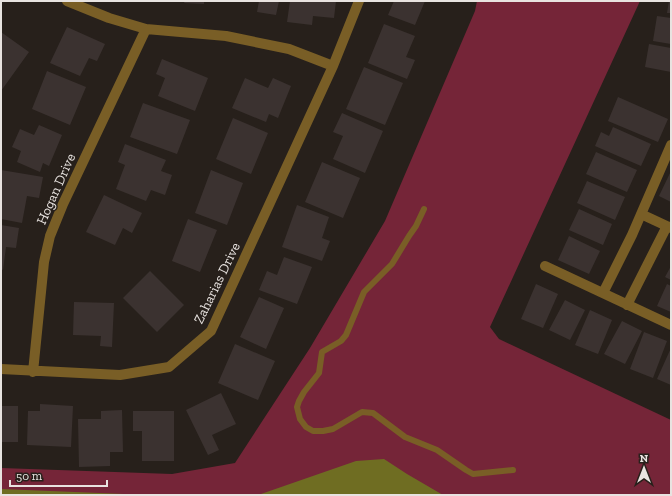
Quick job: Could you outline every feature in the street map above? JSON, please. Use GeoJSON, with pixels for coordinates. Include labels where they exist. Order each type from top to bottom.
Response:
{"type":"FeatureCollection","features":[{"type":"Feature","properties":{"kind":"street"},"geometry":{"type":"LineString","coordinates":[[68,1],[109,18],[146,29],[226,36],[289,49],[333,66]]}},
{"type":"Feature","properties":{"kind":"street","name":"Zaharias Drive"},"geometry":{"type":"LineString","coordinates":[[1,369],[33,372],[120,375],[169,367],[212,331],[333,66],[359,1]]}},
{"type":"Feature","properties":{"kind":"street","name":"Hogan Drive"},"geometry":{"type":"LineString","coordinates":[[33,372],[44,262],[50,236],[63,204],[146,29]]}},
{"type":"Feature","properties":{"kind":"street"},"geometry":{"type":"LineString","coordinates":[[603,294],[671,145]]}},
{"type":"Feature","properties":{"kind":"street"},"geometry":{"type":"LineString","coordinates":[[627,305],[669,227],[640,214]]}},
{"type":"Feature","properties":{"kind":"street"},"geometry":{"type":"LineString","coordinates":[[545,266],[671,325]]}},
{"type":"Feature","properties":{"kind":"lane"},"geometry":{"type":"LineString","coordinates":[[424,209],[416,226],[392,264],[369,285],[364,292],[346,335],[341,341],[322,352],[319,373],[299,401],[297,407],[300,419],[306,428],[323,431],[333,429],[357,414],[368,411],[405,436],[437,450],[473,474],[513,470]]}},
{"type":"Feature","properties":{"kind":"shaded area"},"geometry":{"type":"Polygon","coordinates":[[[477,1],[640,1],[490,327],[499,339],[671,420],[671,495],[1,495],[1,468],[172,474],[235,463],[310,348],[385,221],[475,11],[477,1]]]}},
{"type":"Feature","properties":{"kind":"shaded area"},"geometry":{"type":"Polygon","coordinates":[[[384,459],[443,495],[247,495],[261,494],[356,461],[384,459]]]}},
{"type":"Feature","properties":{"kind":"shaded area"},"geometry":{"type":"Polygon","coordinates":[[[1,489],[149,495],[1,495],[1,489]]]}},
{"type":"Feature","properties":{"kind":"building"},"geometry":{"type":"Polygon","coordinates":[[[185,1],[204,1],[204,4],[184,3],[185,1]]]}},
{"type":"Feature","properties":{"kind":"building"},"geometry":{"type":"Polygon","coordinates":[[[259,1],[279,1],[276,15],[257,12],[259,1]]]}},
{"type":"Feature","properties":{"kind":"building"},"geometry":{"type":"Polygon","coordinates":[[[290,1],[336,1],[334,18],[313,16],[312,25],[287,22],[290,1]]]}},
{"type":"Feature","properties":{"kind":"building"},"geometry":{"type":"Polygon","coordinates":[[[394,1],[425,1],[415,25],[388,15],[394,1]]]}},
{"type":"Feature","properties":{"kind":"building"},"geometry":{"type":"Polygon","coordinates":[[[669,1],[671,1],[671,13],[667,13],[669,1]]]}},
{"type":"Feature","properties":{"kind":"building"},"geometry":{"type":"Polygon","coordinates":[[[657,16],[671,18],[671,44],[653,41],[657,16]]]}},
{"type":"Feature","properties":{"kind":"building"},"geometry":{"type":"Polygon","coordinates":[[[384,24],[415,36],[406,57],[415,60],[407,79],[368,63],[384,24]]]}},
{"type":"Feature","properties":{"kind":"building"},"geometry":{"type":"Polygon","coordinates":[[[67,27],[105,44],[97,61],[89,58],[80,76],[50,63],[67,27]]]}},
{"type":"Feature","properties":{"kind":"building"},"geometry":{"type":"Polygon","coordinates":[[[1,32],[29,52],[1,91],[1,32]]]}},
{"type":"Feature","properties":{"kind":"building"},"geometry":{"type":"Polygon","coordinates":[[[649,44],[671,48],[671,72],[645,67],[649,44]]]}},
{"type":"Feature","properties":{"kind":"building"},"geometry":{"type":"Polygon","coordinates":[[[162,59],[208,78],[195,111],[158,96],[165,78],[156,74],[162,59]]]}},
{"type":"Feature","properties":{"kind":"building"},"geometry":{"type":"Polygon","coordinates":[[[364,67],[403,83],[385,125],[346,109],[364,67]]]}},
{"type":"Feature","properties":{"kind":"building"},"geometry":{"type":"Polygon","coordinates":[[[47,71],[86,87],[70,125],[32,109],[47,71]]]}},
{"type":"Feature","properties":{"kind":"building"},"geometry":{"type":"Polygon","coordinates":[[[245,78],[268,88],[273,78],[291,86],[278,118],[269,114],[266,122],[232,108],[245,78]]]}},
{"type":"Feature","properties":{"kind":"building"},"geometry":{"type":"Polygon","coordinates":[[[618,97],[668,119],[658,142],[608,121],[618,97]]]}},
{"type":"Feature","properties":{"kind":"building"},"geometry":{"type":"Polygon","coordinates":[[[143,103],[190,120],[177,154],[130,137],[143,103]]]}},
{"type":"Feature","properties":{"kind":"building"},"geometry":{"type":"Polygon","coordinates":[[[342,113],[383,131],[365,173],[333,159],[343,136],[333,132],[342,113]]]}},
{"type":"Feature","properties":{"kind":"building"},"geometry":{"type":"Polygon","coordinates":[[[233,118],[268,133],[251,174],[216,159],[233,118]]]}},
{"type":"Feature","properties":{"kind":"building"},"geometry":{"type":"Polygon","coordinates":[[[39,125],[62,135],[49,166],[43,163],[40,172],[17,162],[21,151],[12,147],[20,129],[34,135],[39,125]]]}},
{"type":"Feature","properties":{"kind":"building"},"geometry":{"type":"Polygon","coordinates":[[[613,127],[651,144],[641,166],[595,146],[601,132],[609,136],[613,127]]]}},
{"type":"Feature","properties":{"kind":"building"},"geometry":{"type":"Polygon","coordinates":[[[125,144],[166,160],[161,171],[172,175],[165,195],[151,190],[146,201],[116,189],[125,165],[118,162],[125,144]]]}},
{"type":"Feature","properties":{"kind":"building"},"geometry":{"type":"Polygon","coordinates":[[[596,152],[637,170],[627,192],[586,174],[596,152]]]}},
{"type":"Feature","properties":{"kind":"building"},"geometry":{"type":"Polygon","coordinates":[[[322,162],[360,178],[343,218],[305,202],[322,162]]]}},
{"type":"Feature","properties":{"kind":"building"},"geometry":{"type":"Polygon","coordinates":[[[1,170],[43,177],[39,198],[27,196],[22,223],[1,219],[1,170]]]}},
{"type":"Feature","properties":{"kind":"building"},"geometry":{"type":"Polygon","coordinates":[[[211,170],[243,183],[227,225],[195,213],[211,170]]]}},
{"type":"Feature","properties":{"kind":"building"},"geometry":{"type":"Polygon","coordinates":[[[671,171],[671,202],[659,196],[671,171]]]}},
{"type":"Feature","properties":{"kind":"building"},"geometry":{"type":"Polygon","coordinates":[[[587,181],[625,197],[615,220],[577,203],[587,181]]]}},
{"type":"Feature","properties":{"kind":"building"},"geometry":{"type":"Polygon","coordinates":[[[104,195],[142,213],[132,233],[123,228],[115,245],[86,232],[104,195]]]}},
{"type":"Feature","properties":{"kind":"building"},"geometry":{"type":"Polygon","coordinates":[[[297,205],[329,217],[322,238],[330,241],[322,261],[282,247],[297,205]]]}},
{"type":"Feature","properties":{"kind":"building"},"geometry":{"type":"Polygon","coordinates":[[[579,209],[612,224],[603,245],[569,230],[579,209]]]}},
{"type":"Feature","properties":{"kind":"building"},"geometry":{"type":"Polygon","coordinates":[[[188,219],[217,230],[200,272],[172,261],[188,219]]]}},
{"type":"Feature","properties":{"kind":"building"},"geometry":{"type":"Polygon","coordinates":[[[1,225],[19,228],[16,248],[6,247],[3,270],[1,269],[1,225]]]}},
{"type":"Feature","properties":{"kind":"building"},"geometry":{"type":"Polygon","coordinates":[[[569,236],[600,251],[589,274],[558,260],[569,236]]]}},
{"type":"Feature","properties":{"kind":"building"},"geometry":{"type":"Polygon","coordinates":[[[284,257],[312,267],[297,304],[259,290],[267,271],[277,275],[284,257]]]}},
{"type":"Feature","properties":{"kind":"building"},"geometry":{"type":"Polygon","coordinates":[[[671,266],[671,280],[665,277],[671,266]]]}},
{"type":"Feature","properties":{"kind":"building"},"geometry":{"type":"Polygon","coordinates":[[[150,271],[184,305],[157,332],[123,298],[150,271]]]}},
{"type":"Feature","properties":{"kind":"building"},"geometry":{"type":"Polygon","coordinates":[[[536,284],[558,294],[543,328],[521,319],[536,284]]]}},
{"type":"Feature","properties":{"kind":"building"},"geometry":{"type":"Polygon","coordinates":[[[667,284],[671,286],[671,312],[657,306],[667,284]]]}},
{"type":"Feature","properties":{"kind":"building"},"geometry":{"type":"Polygon","coordinates":[[[259,297],[284,308],[266,349],[240,337],[259,297]]]}},
{"type":"Feature","properties":{"kind":"building"},"geometry":{"type":"Polygon","coordinates":[[[565,300],[585,310],[570,340],[549,330],[565,300]]]}},
{"type":"Feature","properties":{"kind":"building"},"geometry":{"type":"Polygon","coordinates":[[[74,302],[114,303],[112,347],[100,346],[101,336],[73,335],[74,302]]]}},
{"type":"Feature","properties":{"kind":"building"},"geometry":{"type":"Polygon","coordinates":[[[590,310],[612,320],[598,354],[575,345],[590,310]]]}},
{"type":"Feature","properties":{"kind":"building"},"geometry":{"type":"Polygon","coordinates":[[[622,321],[642,331],[625,364],[604,354],[622,321]]]}},
{"type":"Feature","properties":{"kind":"building"},"geometry":{"type":"Polygon","coordinates":[[[644,332],[667,341],[653,378],[630,369],[644,332]]]}},
{"type":"Feature","properties":{"kind":"building"},"geometry":{"type":"Polygon","coordinates":[[[235,344],[275,361],[258,400],[218,383],[235,344]]]}},
{"type":"Feature","properties":{"kind":"building"},"geometry":{"type":"Polygon","coordinates":[[[671,348],[671,385],[657,379],[671,348]]]}},
{"type":"Feature","properties":{"kind":"building"},"geometry":{"type":"Polygon","coordinates":[[[221,393],[236,424],[212,435],[219,450],[208,455],[186,410],[221,393]]]}},
{"type":"Feature","properties":{"kind":"building"},"geometry":{"type":"Polygon","coordinates":[[[40,404],[73,406],[71,447],[27,445],[28,411],[40,411],[40,404]]]}},
{"type":"Feature","properties":{"kind":"building"},"geometry":{"type":"Polygon","coordinates":[[[1,406],[18,406],[18,442],[1,442],[1,406]]]}},
{"type":"Feature","properties":{"kind":"building"},"geometry":{"type":"Polygon","coordinates":[[[122,410],[123,452],[110,452],[110,466],[79,467],[78,419],[101,419],[101,411],[122,410]]]}},
{"type":"Feature","properties":{"kind":"building"},"geometry":{"type":"Polygon","coordinates":[[[133,411],[174,411],[174,461],[142,461],[142,431],[133,431],[133,411]]]}}]}
